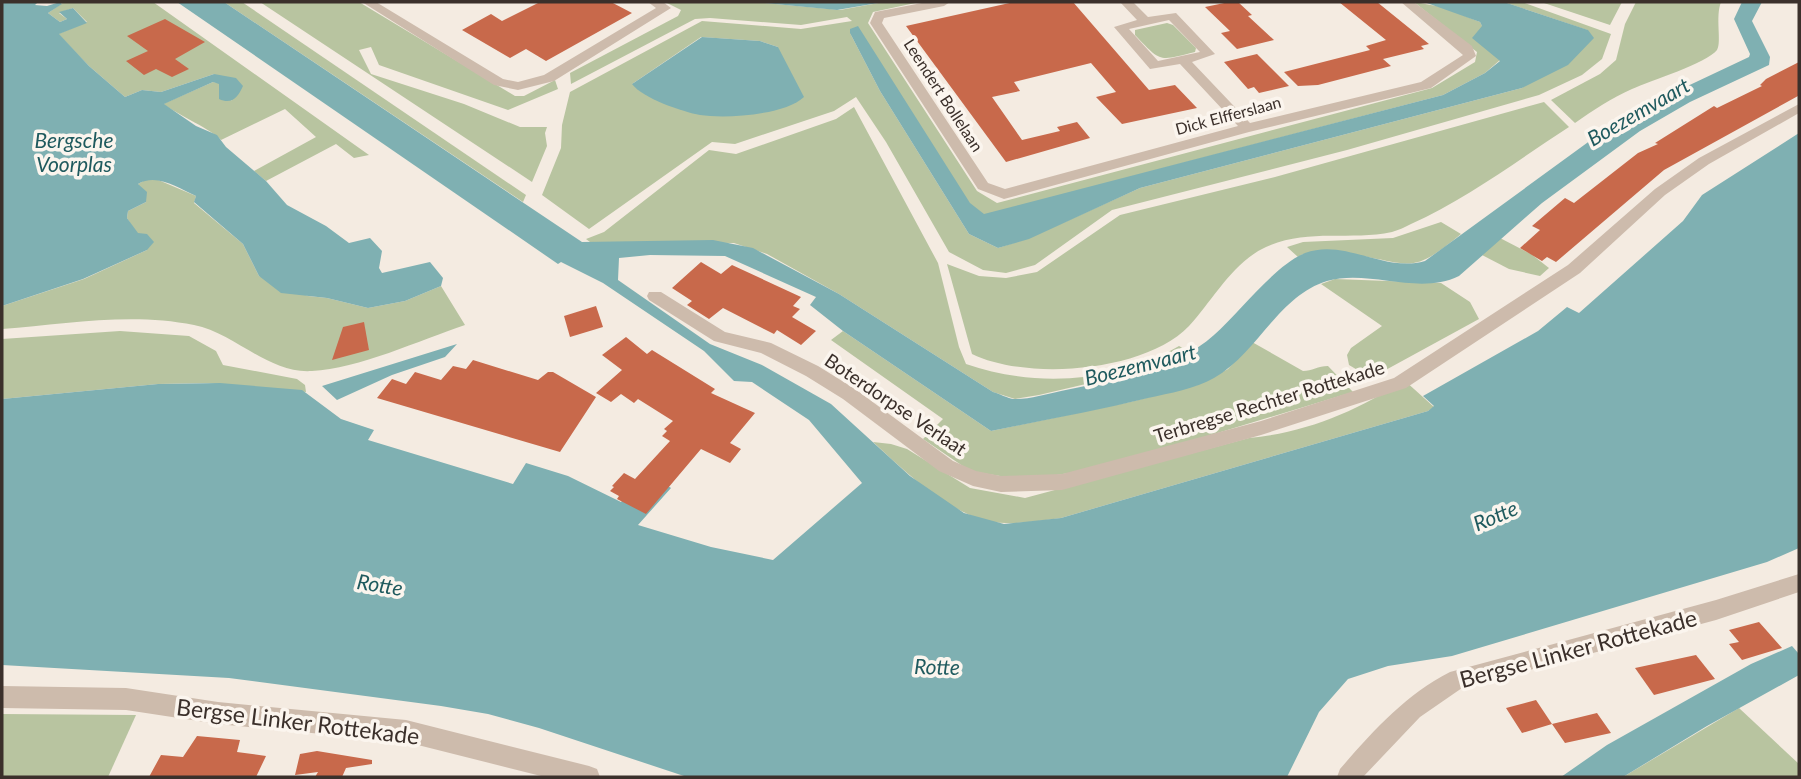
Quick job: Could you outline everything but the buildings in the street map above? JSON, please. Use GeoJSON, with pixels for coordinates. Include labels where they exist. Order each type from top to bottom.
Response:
{"type":"FeatureCollection","features":[{"type":"Feature","properties":{"kind":"street"},"geometry":{"type":"LineString","coordinates":[[368,2],[499,82],[518,86],[549,78],[665,8],[654,2]]}},
{"type":"Feature","properties":{"kind":"street","name":"Leendert Bollelaan"},"geometry":{"type":"LineString","coordinates":[[944,2],[879,15],[876,23],[983,186]]}},
{"type":"Feature","properties":{"kind":"street"},"geometry":{"type":"LineString","coordinates":[[1126,2],[1146,22]]}},
{"type":"Feature","properties":{"kind":"street","name":"Dick Elfferslaan"},"geometry":{"type":"LineString","coordinates":[[983,186],[1004,194],[1247,128],[1426,85],[1470,57],[1467,49],[1407,2]]}},
{"type":"Feature","properties":{"kind":"street"},"geometry":{"type":"LineString","coordinates":[[1172,16],[1209,54],[1155,66],[1120,27],[1146,22],[1172,16]]}},
{"type":"Feature","properties":{"kind":"street"},"geometry":{"type":"LineString","coordinates":[[1183,60],[1247,128]]}},
{"type":"Feature","properties":{"kind":"street","name":"Terbregse Rechter Rottekade"},"geometry":{"type":"LineString","coordinates":[[1088,477],[1261,428],[1400,383],[1574,269],[1660,192],[1704,161],[1799,108]]}},
{"type":"Feature","properties":{"kind":"street","name":"Boterdorpse Verlaat"},"geometry":{"type":"LineString","coordinates":[[654,296],[720,337],[765,348],[813,371],[849,394],[928,455],[973,478],[1001,484],[1027,485],[1088,477]]}},
{"type":"Feature","properties":{"kind":"street","name":"Bergse Linker Rottekade"},"geometry":{"type":"LineString","coordinates":[[1348,777],[1374,747],[1434,690],[1458,679],[1717,610],[1799,583]]}},
{"type":"Feature","properties":{"kind":"street","name":"Bergse Linker Rottekade"},"geometry":{"type":"LineString","coordinates":[[2,697],[126,699],[218,713],[406,731],[589,777]]}},
{"type":"Feature","properties":{"kind":"green space"},"geometry":{"type":"Polygon","coordinates":[[[64,2],[153,2],[369,155],[354,158],[336,144],[266,181],[254,171],[316,137],[285,109],[221,140],[163,104],[213,82],[219,83],[220,89],[232,101],[214,74],[161,92],[142,90],[125,97],[58,34],[87,22],[73,8],[59,13],[67,19],[60,22],[48,13],[64,2]]]}},
{"type":"Feature","properties":{"kind":"green space"},"geometry":{"type":"Polygon","coordinates":[[[224,2],[242,2],[526,195],[523,202],[224,2]]]}},
{"type":"Feature","properties":{"kind":"green space"},"geometry":{"type":"Polygon","coordinates":[[[260,2],[359,2],[515,96],[524,96],[555,80],[558,89],[508,110],[379,65],[371,47],[359,50],[371,74],[464,104],[520,127],[547,127],[547,146],[532,182],[260,2]]]}},
{"type":"Feature","properties":{"kind":"green space"},"geometry":{"type":"Polygon","coordinates":[[[665,2],[753,2],[840,10],[884,2],[920,2],[873,12],[868,23],[977,191],[997,203],[1432,88],[1475,62],[1477,52],[1414,2],[1442,7],[1480,22],[1500,60],[1485,73],[1443,95],[984,215],[970,204],[850,33],[880,91],[969,234],[998,248],[1029,238],[1140,188],[1522,88],[1587,30],[1504,2],[1522,2],[1611,34],[1602,59],[1582,75],[1539,95],[1347,150],[1112,210],[1035,265],[1006,273],[983,270],[949,252],[886,142],[856,97],[834,111],[735,144],[712,142],[589,229],[542,195],[561,148],[562,125],[570,92],[702,21],[801,29],[852,21],[847,17],[801,25],[695,19],[571,84],[570,73],[678,16],[681,10],[665,2]],[[701,37],[632,84],[778,47],[760,41],[701,37]]]}},
{"type":"Feature","properties":{"kind":"green space"},"geometry":{"type":"Polygon","coordinates":[[[1541,2],[1622,2],[1610,25],[1541,2]]]}},
{"type":"Feature","properties":{"kind":"green space"},"geometry":{"type":"Polygon","coordinates":[[[1636,2],[1721,2],[1717,50],[1690,66],[1617,96],[1575,123],[1551,100],[1600,74],[1616,60],[1625,24],[1636,2]]]}},
{"type":"Feature","properties":{"kind":"green space"},"geometry":{"type":"Polygon","coordinates":[[[1167,23],[1173,25],[1196,48],[1195,52],[1161,57],[1135,35],[1135,30],[1167,23]]]}},
{"type":"Feature","properties":{"kind":"green space"},"geometry":{"type":"Polygon","coordinates":[[[1544,102],[1569,127],[1472,191],[1432,214],[1392,232],[1313,236],[1282,241],[1266,247],[1233,272],[1189,326],[1169,342],[1144,354],[1116,362],[1053,369],[995,362],[972,354],[947,264],[979,276],[1006,278],[1037,272],[1120,215],[1275,177],[1544,102]]]}},
{"type":"Feature","properties":{"kind":"green space"},"geometry":{"type":"Polygon","coordinates":[[[854,107],[938,263],[959,347],[966,364],[1019,377],[1074,378],[1128,368],[1179,346],[1190,352],[1154,368],[1015,399],[993,392],[839,294],[767,254],[734,243],[590,242],[586,239],[604,232],[709,150],[736,154],[836,119],[854,107]]]}},
{"type":"Feature","properties":{"kind":"green space"},"geometry":{"type":"Polygon","coordinates":[[[156,179],[196,196],[194,203],[243,244],[259,276],[308,296],[368,308],[405,301],[441,286],[465,325],[369,360],[312,371],[281,366],[209,329],[170,321],[98,320],[2,329],[2,306],[84,279],[147,250],[127,218],[128,211],[146,202],[138,184],[156,179]]]}},
{"type":"Feature","properties":{"kind":"green space"},"geometry":{"type":"Polygon","coordinates":[[[1441,222],[1461,234],[1432,256],[1412,263],[1344,254],[1303,254],[1298,257],[1287,247],[1303,242],[1393,238],[1441,222]]]}},
{"type":"Feature","properties":{"kind":"green space"},"geometry":{"type":"Polygon","coordinates":[[[1500,238],[1531,254],[1549,268],[1540,276],[1509,269],[1482,255],[1500,238]]]}},
{"type":"Feature","properties":{"kind":"green space"},"geometry":{"type":"Polygon","coordinates":[[[1335,279],[1441,283],[1470,302],[1479,319],[1371,378],[1349,365],[1347,355],[1351,348],[1382,326],[1321,284],[1335,279]]]}},
{"type":"Feature","properties":{"kind":"green space"},"geometry":{"type":"Polygon","coordinates":[[[120,331],[189,336],[216,351],[223,365],[297,379],[305,385],[306,392],[208,383],[158,384],[2,399],[2,339],[120,331]]]}},
{"type":"Feature","properties":{"kind":"green space"},"geometry":{"type":"Polygon","coordinates":[[[843,331],[991,431],[1197,385],[1228,369],[1252,342],[1303,371],[1328,366],[1353,392],[1102,468],[1024,480],[970,471],[923,439],[943,419],[831,340],[843,331]]]}},
{"type":"Feature","properties":{"kind":"green space"},"geometry":{"type":"Polygon","coordinates":[[[1404,380],[1434,407],[1428,411],[1061,518],[1034,522],[1006,523],[969,515],[934,494],[873,442],[907,449],[970,488],[1025,498],[1249,438],[1311,426],[1350,411],[1404,380]]]}},
{"type":"Feature","properties":{"kind":"green space"},"geometry":{"type":"Polygon","coordinates":[[[1739,708],[1799,764],[1799,777],[1623,777],[1739,708]]]}},
{"type":"Feature","properties":{"kind":"green space"},"geometry":{"type":"Polygon","coordinates":[[[2,714],[136,715],[108,777],[2,777],[2,714]]]}},
{"type":"Feature","properties":{"kind":"water","name":"Bergsche Voorplas"},"geometry":{"type":"Polygon","coordinates":[[[2,2],[38,2],[35,5],[47,6],[60,2],[62,4],[48,13],[60,22],[67,19],[59,12],[73,8],[87,23],[59,34],[89,66],[125,97],[142,90],[161,92],[214,74],[236,78],[243,86],[237,97],[231,100],[219,99],[219,84],[213,82],[164,104],[196,126],[217,135],[226,147],[266,181],[287,205],[326,226],[349,243],[370,238],[382,251],[379,268],[382,273],[430,262],[443,278],[441,286],[405,301],[368,308],[327,298],[281,293],[259,276],[243,244],[194,202],[196,196],[153,180],[138,184],[147,192],[146,202],[128,211],[127,218],[138,233],[147,234],[154,242],[147,250],[83,279],[2,306],[2,2]]]}},
{"type":"Feature","properties":{"kind":"water"},"geometry":{"type":"Polygon","coordinates":[[[177,2],[224,2],[582,242],[713,240],[753,248],[839,294],[993,392],[1019,399],[1121,378],[1161,366],[1180,357],[1214,335],[1270,278],[1305,253],[1335,250],[1395,263],[1425,261],[1624,116],[1749,57],[1734,19],[1742,2],[1762,2],[1752,21],[1770,57],[1769,65],[1690,102],[1640,131],[1542,203],[1459,276],[1427,284],[1343,278],[1310,288],[1281,312],[1229,368],[1207,382],[1191,388],[991,431],[843,331],[810,305],[816,297],[725,256],[650,255],[619,258],[618,280],[710,344],[762,365],[831,404],[910,476],[964,513],[1004,524],[1061,518],[1428,411],[1434,406],[1423,396],[1538,331],[1567,307],[1579,313],[1683,221],[1702,195],[1799,133],[1799,548],[1767,562],[1452,656],[1388,666],[1348,679],[1319,712],[1287,777],[687,777],[539,728],[488,714],[441,706],[229,678],[2,665],[2,399],[158,384],[220,383],[302,390],[341,419],[374,430],[368,440],[513,484],[526,463],[568,476],[621,502],[649,472],[671,488],[638,525],[711,547],[773,560],[862,483],[809,420],[752,382],[734,381],[704,351],[603,283],[561,262],[558,264],[177,2]]]}},
{"type":"Feature","properties":{"kind":"water"},"geometry":{"type":"Polygon","coordinates":[[[753,2],[884,2],[837,10],[753,2]]]}},
{"type":"Feature","properties":{"kind":"water"},"geometry":{"type":"Polygon","coordinates":[[[1424,2],[1504,2],[1588,30],[1594,38],[1568,65],[1522,88],[1140,188],[1029,239],[998,248],[969,234],[880,91],[850,33],[850,29],[858,26],[970,203],[984,214],[1443,95],[1485,73],[1500,61],[1472,38],[1482,26],[1480,22],[1424,2]]]}},
{"type":"Feature","properties":{"kind":"water"},"geometry":{"type":"Polygon","coordinates":[[[702,37],[760,41],[778,47],[804,97],[770,112],[711,116],[663,104],[632,84],[702,37]]]}},
{"type":"Feature","properties":{"kind":"water"},"geometry":{"type":"Polygon","coordinates":[[[457,344],[445,357],[392,375],[337,400],[322,386],[457,344]]]}},
{"type":"Feature","properties":{"kind":"water"},"geometry":{"type":"Polygon","coordinates":[[[1792,646],[1799,654],[1799,675],[1623,777],[1561,777],[1607,745],[1751,664],[1792,646]]]}},
{"type":"Feature","properties":{"kind":"water label","name":"Boezemvaart"},"geometry":{"type":"Point","coordinates":[1638,111]}},
{"type":"Feature","properties":{"kind":"water label","name":"Boezemvaart"},"geometry":{"type":"Point","coordinates":[1140,364]}},
{"type":"Feature","properties":{"kind":"water label","name":"Rotte"},"geometry":{"type":"Point","coordinates":[1495,515]}},
{"type":"Feature","properties":{"kind":"water label","name":"Rotte"},"geometry":{"type":"Point","coordinates":[380,584]}},
{"type":"Feature","properties":{"kind":"water label","name":"Rotte"},"geometry":{"type":"Point","coordinates":[937,666]}}]}
